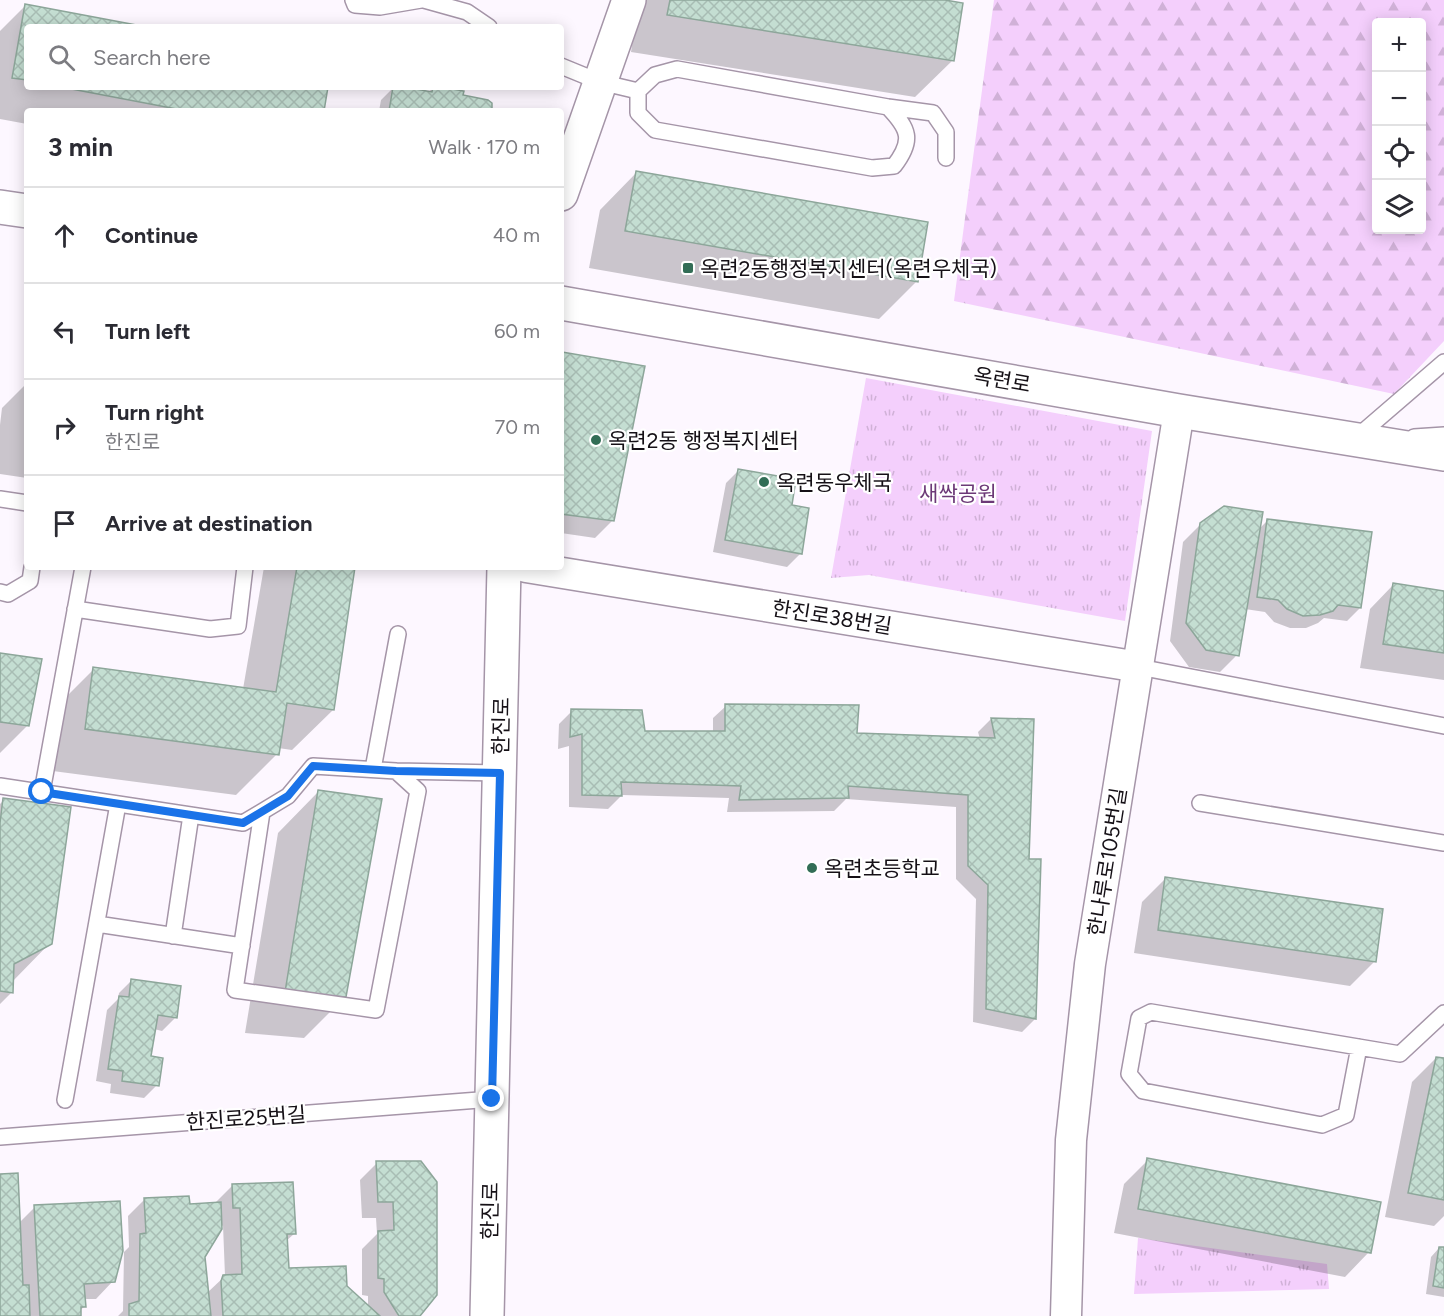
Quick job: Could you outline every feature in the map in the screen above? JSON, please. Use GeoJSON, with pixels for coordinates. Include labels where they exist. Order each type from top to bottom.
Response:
{"type":"FeatureCollection","features":[{"type":"Feature","properties":{"kind":"street"},"geometry":{"type":"LineString","coordinates":[[564,185],[629,0]]}},
{"type":"Feature","properties":{"kind":"street"},"geometry":{"type":"LineString","coordinates":[[0,207],[24,211]]}},
{"type":"Feature","properties":{"kind":"street","name":"옥련로"},"geometry":{"type":"LineString","coordinates":[[564,304],[1179,411],[1444,454]]}},
{"type":"Feature","properties":{"kind":"street","name":"한나루로105번길"},"geometry":{"type":"LineString","coordinates":[[1066,1316],[1071,1140],[1092,953],[1179,411]]}},
{"type":"Feature","properties":{"kind":"street","name":"한진로"},"geometry":{"type":"LineString","coordinates":[[487,1316],[504,570]]}},
{"type":"Feature","properties":{"kind":"street","name":"한진로38번길"},"geometry":{"type":"LineString","coordinates":[[544,570],[1139,668]]}},
{"type":"Feature","properties":{"kind":"lane"},"geometry":{"type":"LineString","coordinates":[[353,0],[355,5],[380,7],[423,0],[467,12],[485,24]]}},
{"type":"Feature","properties":{"kind":"lane"},"geometry":{"type":"LineString","coordinates":[[564,67],[600,82],[638,91]]}},
{"type":"Feature","properties":{"kind":"lane"},"geometry":{"type":"LineString","coordinates":[[888,107],[900,120],[907,136],[904,153],[894,166],[872,168],[655,130],[638,113],[638,91],[655,75],[677,69],[933,113],[945,132],[945,158]]}},
{"type":"Feature","properties":{"kind":"lane"},"geometry":{"type":"LineString","coordinates":[[1358,440],[1444,362]]}},
{"type":"Feature","properties":{"kind":"lane"},"geometry":{"type":"LineString","coordinates":[[1358,440],[1444,435]]}},
{"type":"Feature","properties":{"kind":"lane"},"geometry":{"type":"LineString","coordinates":[[0,499],[24,503]]}},
{"type":"Feature","properties":{"kind":"lane"},"geometry":{"type":"LineString","coordinates":[[0,592],[8,594],[30,581],[32,570]]}},
{"type":"Feature","properties":{"kind":"lane"},"geometry":{"type":"LineString","coordinates":[[42,792],[82,570]]}},
{"type":"Feature","properties":{"kind":"lane"},"geometry":{"type":"LineString","coordinates":[[75,609],[210,629],[238,626],[245,570]]}},
{"type":"Feature","properties":{"kind":"lane"},"geometry":{"type":"LineString","coordinates":[[373,769],[398,634]]}},
{"type":"Feature","properties":{"kind":"lane"},"geometry":{"type":"LineString","coordinates":[[1139,668],[1444,726]]}},
{"type":"Feature","properties":{"kind":"lane"},"geometry":{"type":"LineString","coordinates":[[0,786],[243,823],[288,796],[313,766],[396,771],[500,773]]}},
{"type":"Feature","properties":{"kind":"lane"},"geometry":{"type":"LineString","coordinates":[[262,812],[235,990],[376,1010],[418,791],[396,771]]}},
{"type":"Feature","properties":{"kind":"lane"},"geometry":{"type":"LineString","coordinates":[[1200,803],[1444,843]]}},
{"type":"Feature","properties":{"kind":"lane"},"geometry":{"type":"LineString","coordinates":[[65,1100],[118,804]]}},
{"type":"Feature","properties":{"kind":"lane"},"geometry":{"type":"LineString","coordinates":[[173,936],[191,815]]}},
{"type":"Feature","properties":{"kind":"lane"},"geometry":{"type":"LineString","coordinates":[[97,924],[242,946]]}},
{"type":"Feature","properties":{"kind":"lane"},"geometry":{"type":"LineString","coordinates":[[1359,1047],[1346,1115],[1322,1125],[1143,1091],[1129,1074],[1139,1018],[1151,1012],[1359,1047],[1400,1054],[1444,1013]]}},
{"type":"Feature","properties":{"kind":"lane","name":"한진로25번길"},"geometry":{"type":"LineString","coordinates":[[0,1137],[492,1099]]}},
{"type":"Feature","properties":{"kind":"green space"},"geometry":{"type":"Polygon","coordinates":[[[994,0],[1444,0],[1444,341],[1394,394],[954,301],[994,0]]]}},
{"type":"Feature","properties":{"kind":"green space","name":"새싹공원"},"geometry":{"type":"Polygon","coordinates":[[[866,378],[1152,431],[1125,621],[869,575],[831,578],[866,378]]]}},
{"type":"Feature","properties":{"kind":"green space"},"geometry":{"type":"Polygon","coordinates":[[[1138,1238],[1327,1264],[1329,1289],[1134,1294],[1138,1238]]]}},
{"type":"Feature","properties":{"kind":"building"},"geometry":{"type":"Polygon","coordinates":[[[670,0],[945,0],[963,3],[954,61],[667,15],[670,0]]]}},
{"type":"Feature","properties":{"kind":"building"},"geometry":{"type":"Polygon","coordinates":[[[25,4],[131,24],[24,24],[24,80],[12,78],[25,4]]]}},
{"type":"Feature","properties":{"kind":"building"},"geometry":{"type":"Polygon","coordinates":[[[77,90],[328,90],[324,108],[171,108],[77,90]]]}},
{"type":"Feature","properties":{"kind":"building"},"geometry":{"type":"Polygon","coordinates":[[[392,90],[432,92],[432,90],[458,90],[464,91],[463,95],[488,100],[492,103],[492,108],[390,108],[392,90]]]}},
{"type":"Feature","properties":{"kind":"building"},"geometry":{"type":"Polygon","coordinates":[[[636,171],[928,222],[918,282],[625,231],[636,171]]]}},
{"type":"Feature","properties":{"kind":"building","name":"옥련2동 행정복지센터"},"geometry":{"type":"Polygon","coordinates":[[[564,352],[645,366],[614,521],[564,514],[564,352]]]}},
{"type":"Feature","properties":{"kind":"building"},"geometry":{"type":"Polygon","coordinates":[[[738,469],[796,479],[792,505],[809,508],[802,554],[725,540],[738,469]]]}},
{"type":"Feature","properties":{"kind":"building"},"geometry":{"type":"Polygon","coordinates":[[[1224,506],[1263,512],[1239,656],[1206,650],[1186,623],[1200,523],[1224,506]]]}},
{"type":"Feature","properties":{"kind":"building"},"geometry":{"type":"Polygon","coordinates":[[[1267,519],[1372,532],[1361,608],[1338,605],[1333,611],[1320,615],[1303,616],[1287,609],[1278,600],[1257,597],[1267,519]]]}},
{"type":"Feature","properties":{"kind":"building"},"geometry":{"type":"Polygon","coordinates":[[[296,570],[355,570],[334,710],[287,703],[279,755],[85,729],[93,667],[276,692],[296,570]]]}},
{"type":"Feature","properties":{"kind":"building"},"geometry":{"type":"Polygon","coordinates":[[[1393,583],[1444,591],[1444,653],[1383,644],[1393,583]]]}},
{"type":"Feature","properties":{"kind":"building"},"geometry":{"type":"Polygon","coordinates":[[[0,653],[42,659],[29,726],[0,722],[0,653]]]}},
{"type":"Feature","properties":{"kind":"building"},"geometry":{"type":"Polygon","coordinates":[[[725,704],[859,705],[857,733],[995,738],[991,718],[1034,719],[1029,859],[1041,859],[1036,1019],[986,1009],[988,885],[968,866],[968,795],[848,786],[849,798],[739,800],[741,786],[621,782],[622,796],[582,795],[582,734],[570,737],[571,709],[642,710],[645,731],[725,731],[725,704]]]}},
{"type":"Feature","properties":{"kind":"building"},"geometry":{"type":"Polygon","coordinates":[[[318,790],[382,799],[346,997],[285,992],[318,790]]]}},
{"type":"Feature","properties":{"kind":"building"},"geometry":{"type":"Polygon","coordinates":[[[3,798],[71,807],[52,944],[14,964],[13,993],[0,991],[0,823],[3,798]]]}},
{"type":"Feature","properties":{"kind":"building"},"geometry":{"type":"Polygon","coordinates":[[[1165,877],[1383,909],[1376,962],[1158,930],[1165,877]]]}},
{"type":"Feature","properties":{"kind":"building"},"geometry":{"type":"Polygon","coordinates":[[[131,979],[181,986],[177,1018],[158,1015],[151,1056],[163,1058],[159,1086],[122,1081],[123,1071],[108,1069],[119,996],[129,997],[131,979]]]}},
{"type":"Feature","properties":{"kind":"building"},"geometry":{"type":"Polygon","coordinates":[[[1436,1057],[1444,1058],[1444,1200],[1408,1193],[1436,1057]]]}},
{"type":"Feature","properties":{"kind":"building"},"geometry":{"type":"Polygon","coordinates":[[[1147,1158],[1381,1202],[1371,1253],[1138,1209],[1147,1158]]]}},
{"type":"Feature","properties":{"kind":"building"},"geometry":{"type":"Polygon","coordinates":[[[376,1161],[421,1161],[437,1182],[437,1295],[420,1316],[399,1316],[384,1292],[384,1279],[378,1278],[378,1231],[394,1230],[393,1202],[378,1202],[376,1161]]]}},
{"type":"Feature","properties":{"kind":"building"},"geometry":{"type":"Polygon","coordinates":[[[18,1173],[23,1285],[29,1285],[30,1316],[0,1316],[0,1174],[18,1173]]]}},
{"type":"Feature","properties":{"kind":"building"},"geometry":{"type":"Polygon","coordinates":[[[293,1182],[296,1234],[287,1234],[289,1268],[346,1266],[347,1286],[380,1316],[223,1316],[221,1281],[223,1275],[242,1274],[240,1208],[233,1208],[232,1184],[293,1182]]]}},
{"type":"Feature","properties":{"kind":"building"},"geometry":{"type":"Polygon","coordinates":[[[189,1196],[190,1204],[221,1202],[222,1229],[205,1257],[211,1316],[129,1316],[129,1304],[139,1301],[140,1234],[146,1233],[144,1198],[189,1196]]]}},
{"type":"Feature","properties":{"kind":"building"},"geometry":{"type":"Polygon","coordinates":[[[120,1201],[123,1251],[115,1282],[84,1284],[86,1307],[81,1307],[81,1316],[40,1316],[34,1205],[120,1201]]]}},
{"type":"Feature","properties":{"kind":"building"},"geometry":{"type":"Polygon","coordinates":[[[1439,1247],[1444,1247],[1444,1288],[1433,1286],[1439,1247]]]}},
{"type":"Feature","properties":{"kind":"place","name":"옥련2동행정복지센터(옥련우체국)"},"geometry":{"type":"Point","coordinates":[688,268]}},
{"type":"Feature","properties":{"kind":"place","name":"옥련2동 행정복지센터"},"geometry":{"type":"Point","coordinates":[596,440]}},
{"type":"Feature","properties":{"kind":"place","name":"옥련동우체국"},"geometry":{"type":"Point","coordinates":[764,482]}},
{"type":"Feature","properties":{"kind":"place","name":"옥련초등학교"},"geometry":{"type":"Point","coordinates":[812,868]}},
{"type":"Feature","properties":{"kind":"route"},"geometry":{"type":"LineString","coordinates":[[42,792],[243,823],[288,796],[313,766],[396,771],[500,773],[492,1099]]}}]}
